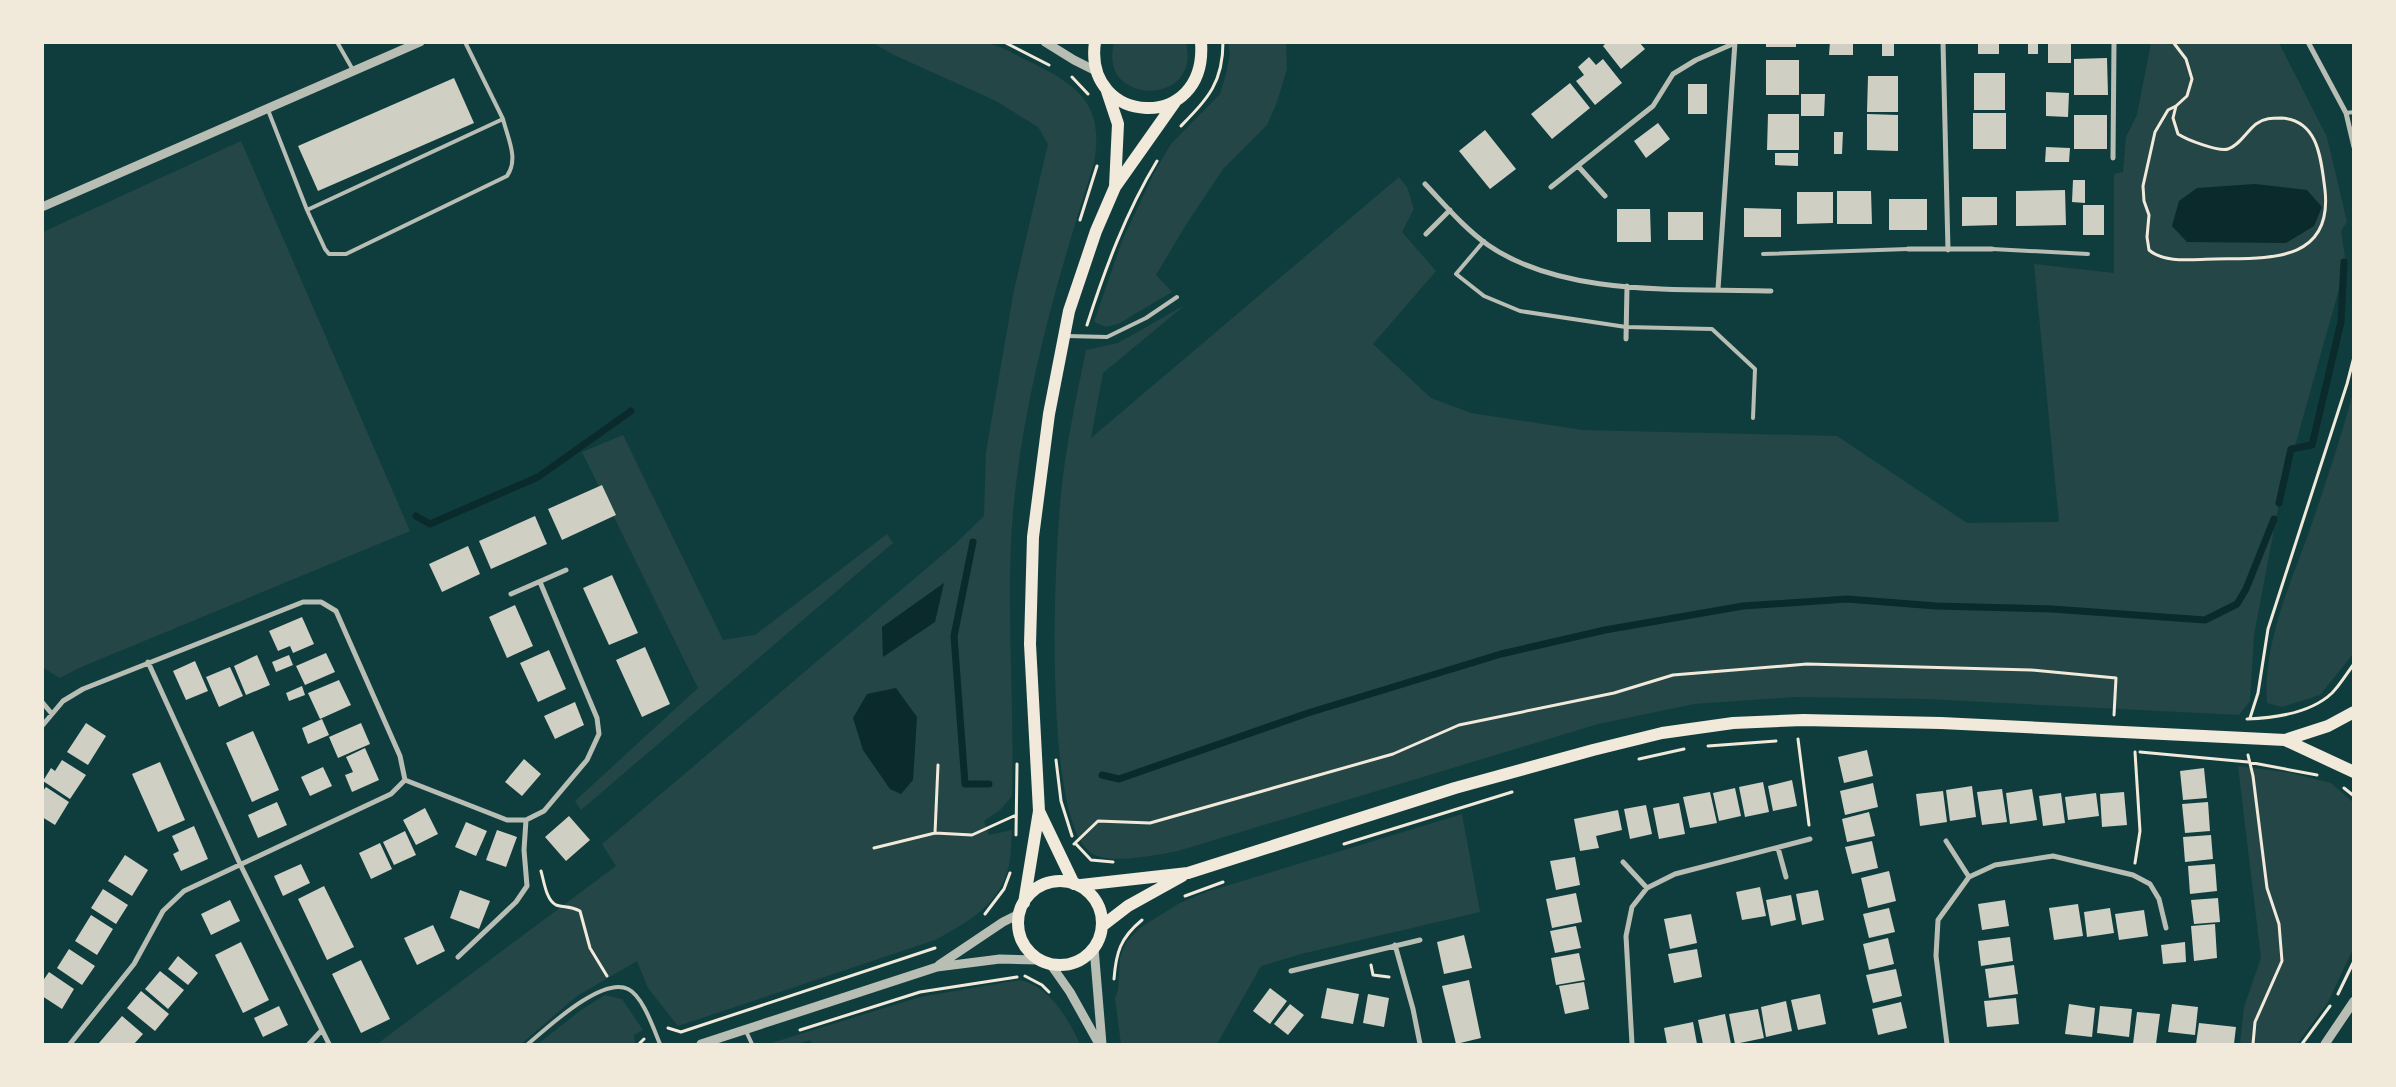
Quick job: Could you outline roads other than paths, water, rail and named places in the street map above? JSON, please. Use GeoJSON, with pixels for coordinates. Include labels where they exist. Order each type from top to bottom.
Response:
{"type":"FeatureCollection","features":[{"type":"Feature","properties":{"kind":"main road"},"geometry":{"type":"LineString","coordinates":[[1095,42],[1096,71],[1107,91],[1118,124],[1115,188]]}},
{"type":"Feature","properties":{"kind":"main road"},"geometry":{"type":"LineString","coordinates":[[1039,811],[1077,884],[1094,896],[1101,911],[1102,926],[1094,948],[1082,959],[1067,965],[1051,965],[1038,960],[1025,948],[1019,932],[1039,811],[1030,644],[1034,537],[1049,414],[1069,311],[1087,258],[1115,188],[1175,102],[1188,90],[1198,76],[1202,59],[1201,42]]}},
{"type":"Feature","properties":{"kind":"main road"},"geometry":{"type":"LineString","coordinates":[[1107,91],[1122,102],[1139,108],[1158,108],[1175,102]]}},
{"type":"Feature","properties":{"kind":"main road"},"geometry":{"type":"LineString","coordinates":[[1102,926],[1128,906],[1188,873],[1455,788],[1662,733],[1733,723],[1803,720],[1941,723],[2285,740],[2328,726],[2354,712]]}},
{"type":"Feature","properties":{"kind":"main road"},"geometry":{"type":"LineString","coordinates":[[2285,740],[2354,772]]}},
{"type":"Feature","properties":{"kind":"main road"},"geometry":{"type":"LineString","coordinates":[[1022,908],[1032,892],[1050,883],[1077,884],[1188,873]]}},
{"type":"Feature","properties":{"kind":"street"},"geometry":{"type":"LineString","coordinates":[[42,207],[268,110],[420,42]]}},
{"type":"Feature","properties":{"kind":"street"},"geometry":{"type":"LineString","coordinates":[[1045,42],[1096,71]]}},
{"type":"Feature","properties":{"kind":"street"},"geometry":{"type":"LineString","coordinates":[[1943,42],[1948,250]]}},
{"type":"Feature","properties":{"kind":"street"},"geometry":{"type":"LineString","coordinates":[[2114,42],[2114,158]]}},
{"type":"Feature","properties":{"kind":"street"},"geometry":{"type":"LineString","coordinates":[[2308,42],[2346,113],[2354,147]]}},
{"type":"Feature","properties":{"kind":"street"},"geometry":{"type":"LineString","coordinates":[[1550,187],[1653,106],[1673,74],[1696,60],[1735,43],[1718,289]]}},
{"type":"Feature","properties":{"kind":"street"},"geometry":{"type":"LineString","coordinates":[[1578,166],[1605,196]]}},
{"type":"Feature","properties":{"kind":"street"},"geometry":{"type":"LineString","coordinates":[[1425,184],[1484,242],[1521,264],[1564,278],[1627,286],[1771,291]]}},
{"type":"Feature","properties":{"kind":"street"},"geometry":{"type":"LineString","coordinates":[[1426,234],[1450,210]]}},
{"type":"Feature","properties":{"kind":"street"},"geometry":{"type":"LineString","coordinates":[[1908,249],[1992,248]]}},
{"type":"Feature","properties":{"kind":"street"},"geometry":{"type":"LineString","coordinates":[[1626,339],[1627,286]]}},
{"type":"Feature","properties":{"kind":"street"},"geometry":{"type":"LineString","coordinates":[[511,594],[566,570]]}},
{"type":"Feature","properties":{"kind":"street"},"geometry":{"type":"LineString","coordinates":[[406,780],[507,820],[526,820],[544,811],[587,760],[599,734],[597,718],[540,582]]}},
{"type":"Feature","properties":{"kind":"street"},"geometry":{"type":"LineString","coordinates":[[42,726],[63,701],[83,689],[303,602],[321,602],[336,611],[400,756],[406,780]]}},
{"type":"Feature","properties":{"kind":"street"},"geometry":{"type":"LineString","coordinates":[[148,662],[241,866],[329,1044]]}},
{"type":"Feature","properties":{"kind":"street"},"geometry":{"type":"LineString","coordinates":[[42,702],[52,714]]}},
{"type":"Feature","properties":{"kind":"street"},"geometry":{"type":"LineString","coordinates":[[70,1044],[134,964],[163,911],[184,891],[241,866],[391,794],[406,780]]}},
{"type":"Feature","properties":{"kind":"street"},"geometry":{"type":"LineString","coordinates":[[458,956],[516,902],[527,886],[524,850],[526,820]]}},
{"type":"Feature","properties":{"kind":"street"},"geometry":{"type":"LineString","coordinates":[[1632,1044],[1626,936],[1632,907],[1648,888],[1675,874],[1810,839]]}},
{"type":"Feature","properties":{"kind":"street"},"geometry":{"type":"LineString","coordinates":[[1946,841],[1970,877]]}},
{"type":"Feature","properties":{"kind":"street"},"geometry":{"type":"LineString","coordinates":[[1778,848],[1786,877]]}},
{"type":"Feature","properties":{"kind":"street"},"geometry":{"type":"LineString","coordinates":[[1947,1044],[1936,956],[1938,920],[1970,877],[1995,865],[2053,856],[2133,875],[2150,884],[2159,899],[2166,928]]}},
{"type":"Feature","properties":{"kind":"street"},"geometry":{"type":"LineString","coordinates":[[1623,862],[1648,888]]}},
{"type":"Feature","properties":{"kind":"street"},"geometry":{"type":"LineString","coordinates":[[937,967],[1022,908]]}},
{"type":"Feature","properties":{"kind":"street"},"geometry":{"type":"LineString","coordinates":[[1291,971],[1420,940]]}},
{"type":"Feature","properties":{"kind":"street"},"geometry":{"type":"LineString","coordinates":[[1395,945],[1413,1010],[1420,1044]]}},
{"type":"Feature","properties":{"kind":"street"},"geometry":{"type":"LineString","coordinates":[[1094,948],[1100,1044]]}},
{"type":"Feature","properties":{"kind":"street"},"geometry":{"type":"LineString","coordinates":[[701,1044],[937,967],[1000,959],[1038,960]]}},
{"type":"Feature","properties":{"kind":"street"},"geometry":{"type":"LineString","coordinates":[[1051,965],[1070,992],[1100,1044]]}},
{"type":"Feature","properties":{"kind":"street"},"geometry":{"type":"LineString","coordinates":[[2325,1044],[2354,1001]]}},
{"type":"Feature","properties":{"kind":"street"},"geometry":{"type":"LineString","coordinates":[[309,1044],[322,1030]]}},
{"type":"Feature","properties":{"kind":"lane"},"geometry":{"type":"LineString","coordinates":[[337,42],[354,72]]}},
{"type":"Feature","properties":{"kind":"lane"},"geometry":{"type":"LineString","coordinates":[[268,110],[307,210],[325,249],[329,254],[346,254],[507,176],[514,161],[503,120],[465,42]]}},
{"type":"Feature","properties":{"kind":"lane"},"geometry":{"type":"LineString","coordinates":[[2346,113],[2354,112]]}},
{"type":"Feature","properties":{"kind":"lane"},"geometry":{"type":"LineString","coordinates":[[307,210],[503,120]]}},
{"type":"Feature","properties":{"kind":"lane"},"geometry":{"type":"LineString","coordinates":[[1484,242],[1456,274],[1484,296],[1520,311],[1626,327],[1712,330],[1755,369],[1753,418]]}},
{"type":"Feature","properties":{"kind":"lane"},"geometry":{"type":"LineString","coordinates":[[1992,248],[2088,254]]}},
{"type":"Feature","properties":{"kind":"lane"},"geometry":{"type":"LineString","coordinates":[[1764,254],[1908,249]]}},
{"type":"Feature","properties":{"kind":"lane"},"geometry":{"type":"LineString","coordinates":[[1064,336],[1107,336],[1146,318],[1177,297]]}},
{"type":"Feature","properties":{"kind":"lane"},"geometry":{"type":"LineString","coordinates":[[528,1044],[596,992],[614,987],[628,988],[640,998],[660,1044]]}},
{"type":"Feature","properties":{"kind":"lane"},"geometry":{"type":"LineString","coordinates":[[745,1029],[752,1044]]}},
{"type":"Feature","properties":{"kind":"waterway"},"geometry":{"type":"LineString","coordinates":[[2279,503],[2291,449],[2312,445],[2341,322],[2344,262]]}},
{"type":"Feature","properties":{"kind":"waterway"},"geometry":{"type":"LineString","coordinates":[[416,516],[430,524],[538,477],[631,411]]}},
{"type":"Feature","properties":{"kind":"waterway"},"geometry":{"type":"LineString","coordinates":[[1102,775],[1119,779],[1308,713],[1501,654],[1605,630],[1743,606],[1847,599],[1936,606],[2052,609],[2205,620],[2237,604],[2246,589],[2274,519]]}},
{"type":"Feature","properties":{"kind":"waterway"},"geometry":{"type":"LineString","coordinates":[[973,542],[954,636],[965,784],[989,784]]}}]}
